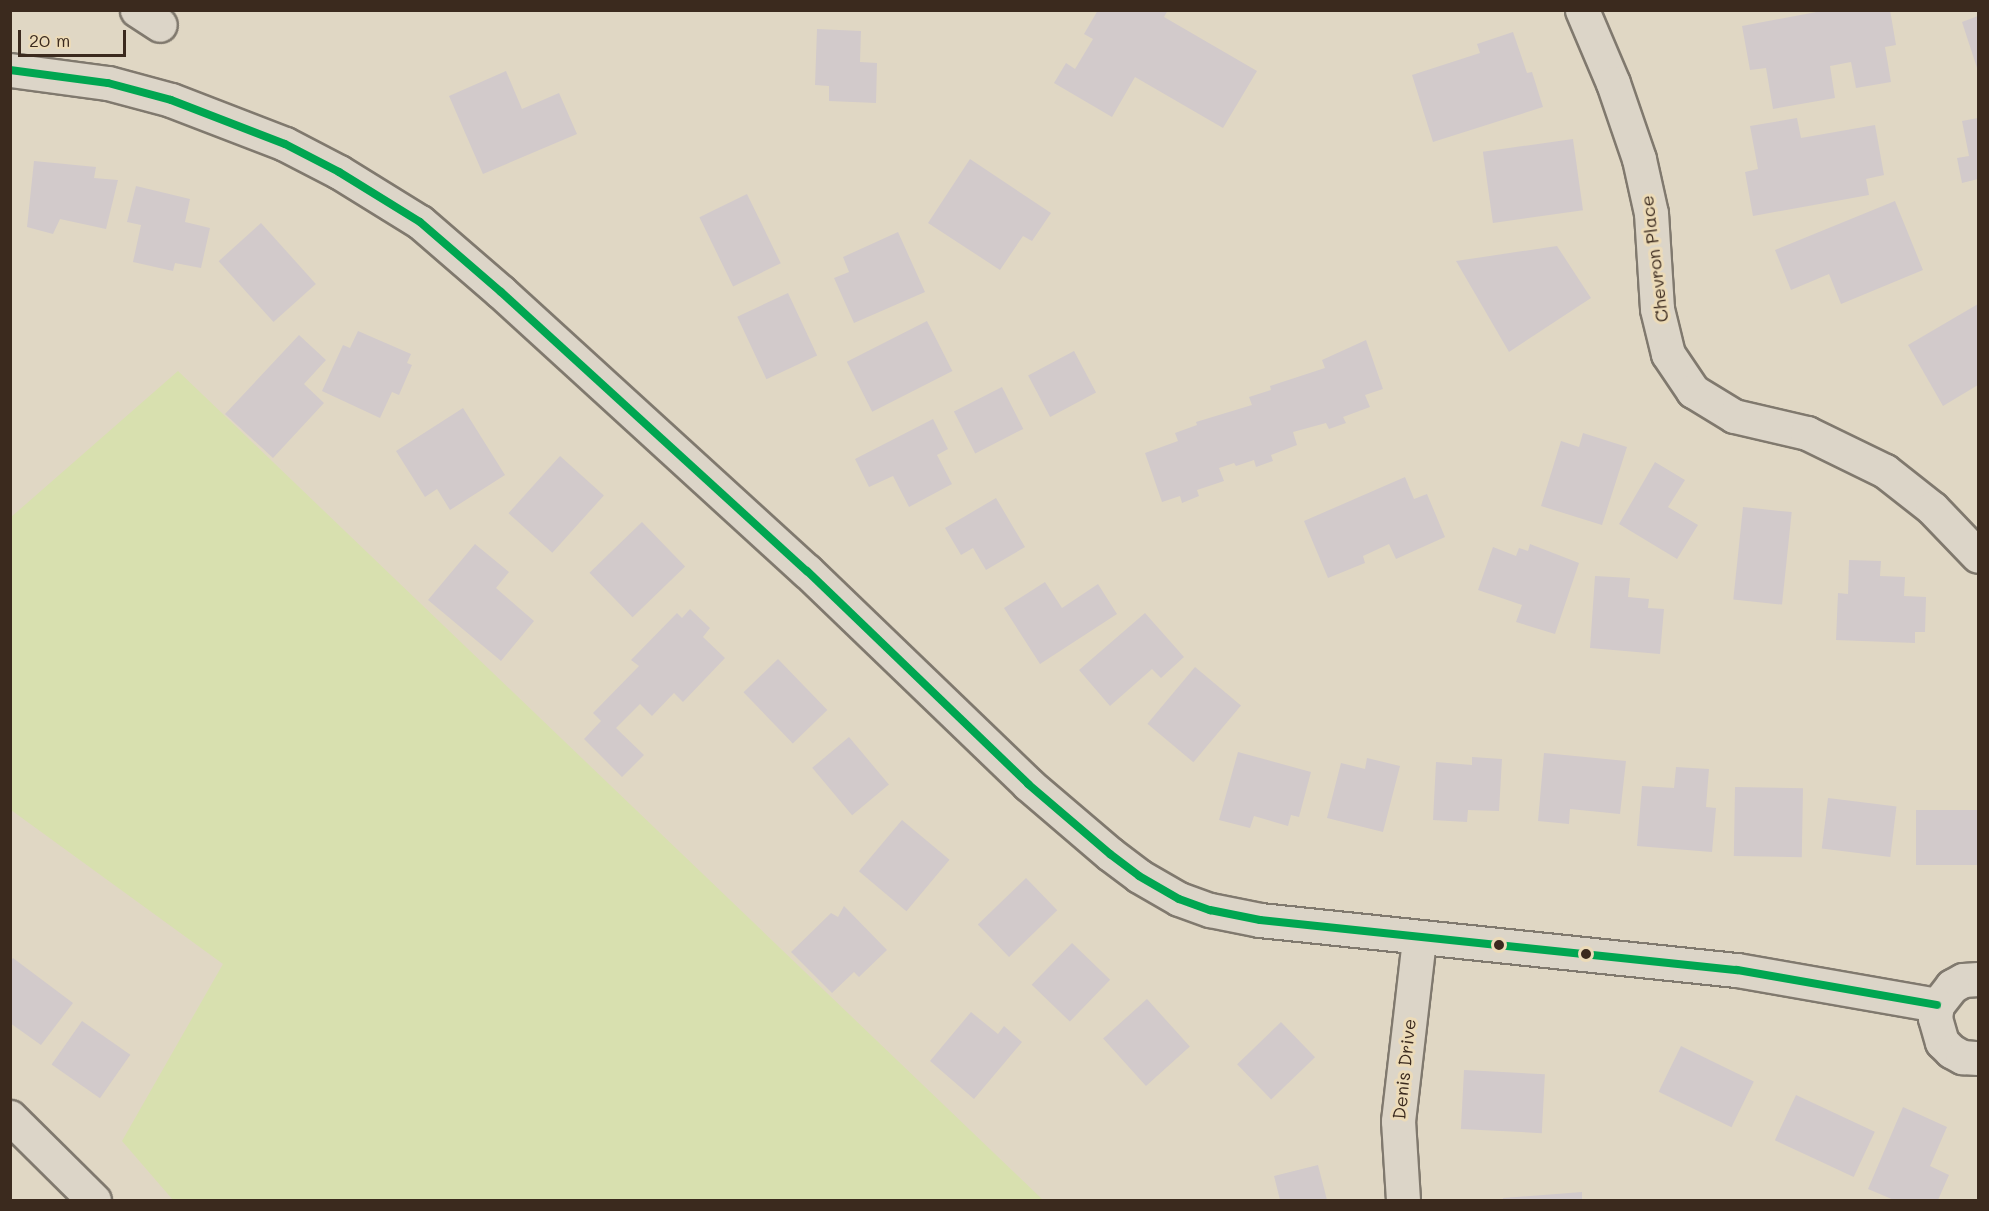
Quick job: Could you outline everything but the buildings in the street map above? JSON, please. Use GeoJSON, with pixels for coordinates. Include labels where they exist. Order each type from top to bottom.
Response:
{"type":"FeatureCollection","features":[{"type":"Feature","properties":{"kind":"street","name":"Chevron Place"},"geometry":{"type":"LineString","coordinates":[[1581,10],[1613,83],[1639,159],[1651,213],[1657,309],[1668,354],[1693,391],[1734,416],[1807,433],[1885,471],[1932,508],[1978,556]]}},
{"type":"Feature","properties":{"kind":"street"},"geometry":{"type":"LineString","coordinates":[[10,70],[108,83],[171,100],[285,144],[339,172],[420,222],[501,291],[807,571],[1028,784],[1139,876],[1179,899],[1210,910],[1260,920],[1419,939],[1737,970],[1937,1005]]}},
{"type":"Feature","properties":{"kind":"street","name":"Denis Drive"},"geometry":{"type":"LineString","coordinates":[[1403,1200],[1398,1121],[1419,939]]}},
{"type":"Feature","properties":{"kind":"street"},"geometry":{"type":"LineString","coordinates":[[1978,979],[1963,980],[1952,986],[1937,1005],[1935,1018],[1942,1041],[1962,1057],[1978,1058]]}},
{"type":"Feature","properties":{"kind":"street"},"geometry":{"type":"LineString","coordinates":[[10,1117],[94,1200]]}},
{"type":"Feature","properties":{"kind":"green space"},"geometry":{"type":"Polygon","coordinates":[[[178,371],[1043,1200],[173,1200],[122,1141],[223,964],[11,810],[10,518],[178,371]]]}},
{"type":"Feature","properties":{"kind":"transit line"},"geometry":{"type":"LineString","coordinates":[[10,70],[108,83],[171,100],[285,144],[339,172],[420,222],[501,292],[807,571],[1028,784],[1110,854],[1139,876],[1179,899],[1210,910],[1260,920],[1737,970],[1937,1005]]}}]}
